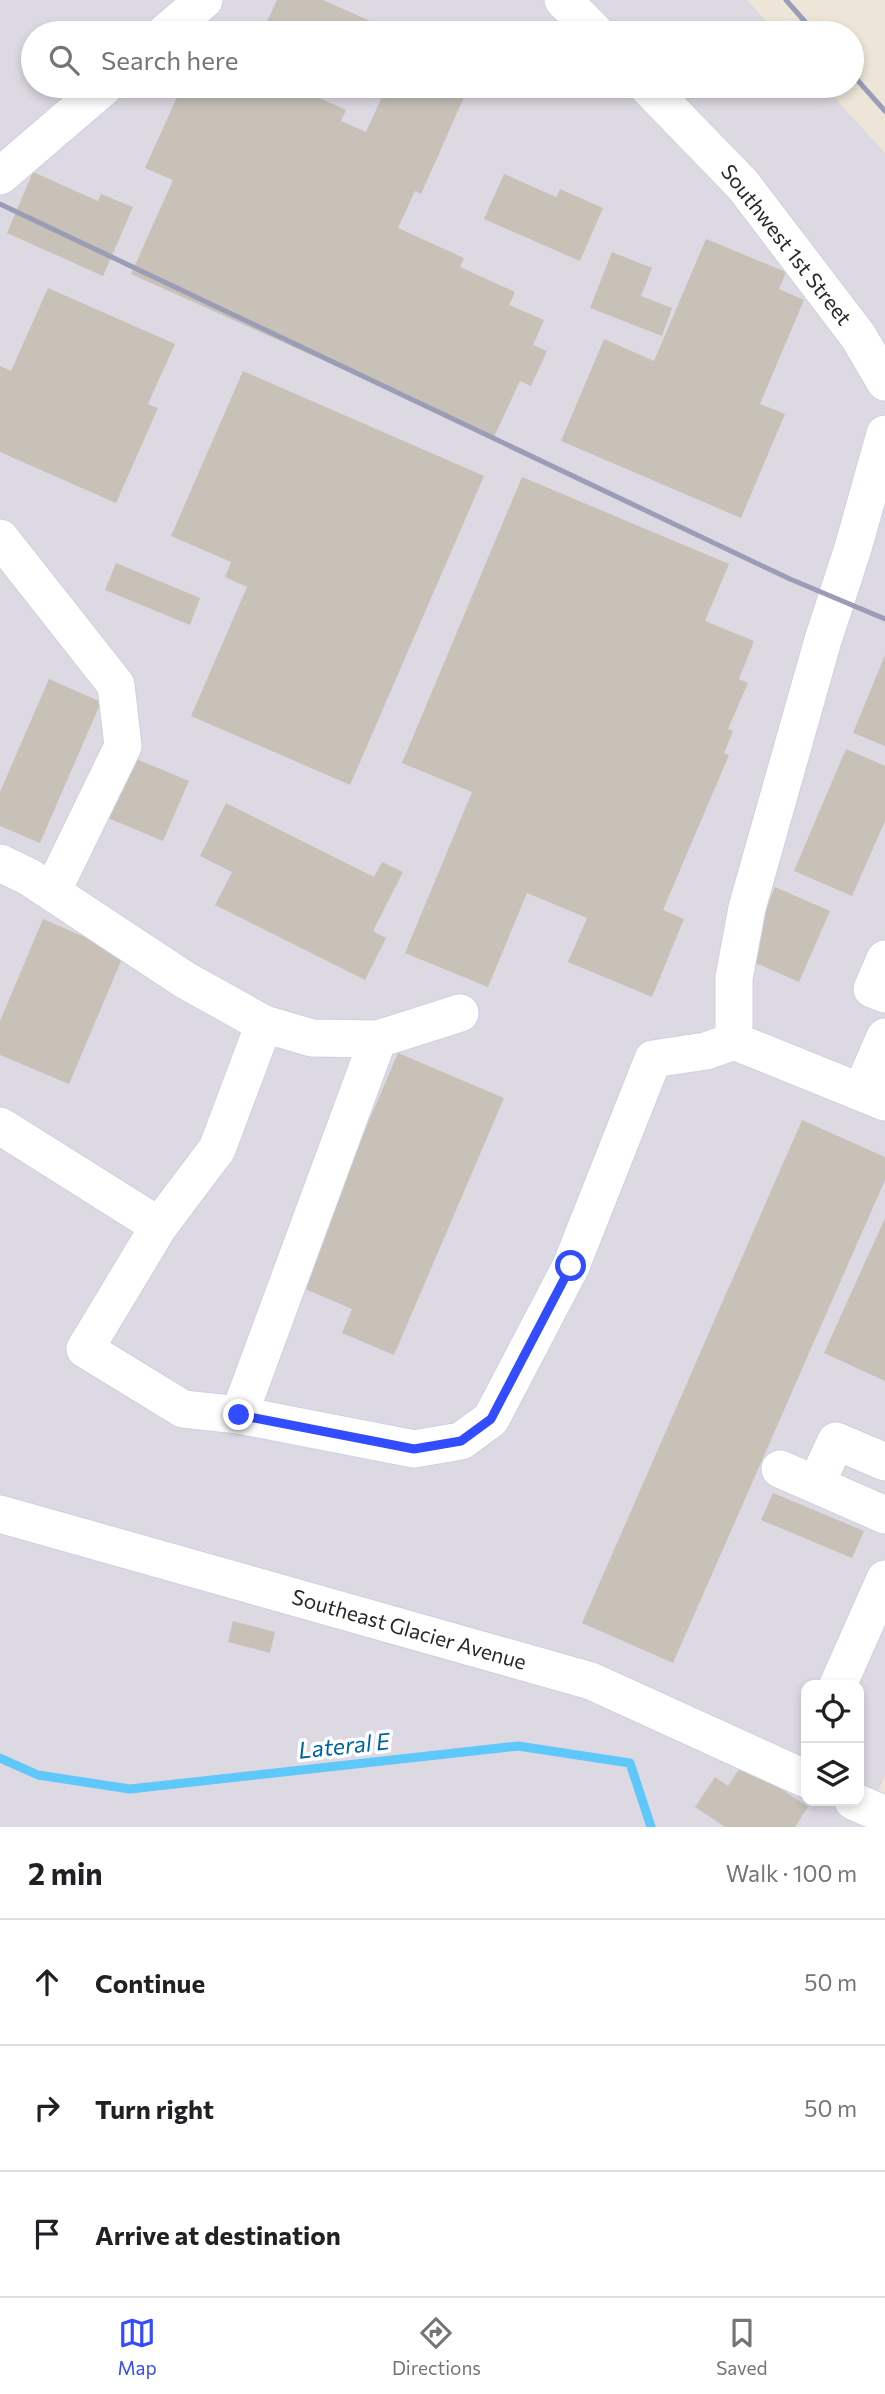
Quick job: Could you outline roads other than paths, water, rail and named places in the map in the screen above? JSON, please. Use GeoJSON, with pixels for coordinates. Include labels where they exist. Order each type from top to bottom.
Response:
{"type":"FeatureCollection","features":[{"type":"Feature","properties":{"kind":"street"},"geometry":{"type":"LineString","coordinates":[[179,21],[204,0]]}},
{"type":"Feature","properties":{"kind":"street"},"geometry":{"type":"LineString","coordinates":[[564,0],[584,21]]}},
{"type":"Feature","properties":{"kind":"street"},"geometry":{"type":"LineString","coordinates":[[0,176],[91,98]]}},
{"type":"Feature","properties":{"kind":"street","name":"Southwest 1st Street"},"geometry":{"type":"LineString","coordinates":[[659,98],[743,185],[858,336],[885,382]]}},
{"type":"Feature","properties":{"kind":"street"},"geometry":{"type":"LineString","coordinates":[[734,1041],[734,978],[747,908],[823,640],[885,435]]}},
{"type":"Feature","properties":{"kind":"street"},"geometry":{"type":"LineString","coordinates":[[0,538],[116,685],[123,746],[52,892]]}},
{"type":"Feature","properties":{"kind":"street"},"geometry":{"type":"LineString","coordinates":[[0,863],[29,877],[185,980],[264,1024],[312,1038],[378,1039],[460,1013]]}},
{"type":"Feature","properties":{"kind":"street"},"geometry":{"type":"LineString","coordinates":[[885,959],[872,989],[885,994]]}},
{"type":"Feature","properties":{"kind":"street"},"geometry":{"type":"LineString","coordinates":[[264,1024],[217,1149],[159,1226],[85,1349],[183,1409],[239,1415],[414,1449],[461,1441],[491,1419],[571,1266],[653,1059],[706,1051],[734,1041],[873,1097],[885,1037]]}},
{"type":"Feature","properties":{"kind":"street"},"geometry":{"type":"LineString","coordinates":[[239,1415],[378,1039]]}},
{"type":"Feature","properties":{"kind":"street"},"geometry":{"type":"LineString","coordinates":[[0,1126],[159,1226]]}},
{"type":"Feature","properties":{"kind":"street"},"geometry":{"type":"LineString","coordinates":[[816,1484],[836,1441],[885,1462]]}},
{"type":"Feature","properties":{"kind":"street"},"geometry":{"type":"LineString","coordinates":[[780,1469],[885,1515]]}},
{"type":"Feature","properties":{"kind":"street","name":"Southeast Glacier Avenue"},"geometry":{"type":"LineString","coordinates":[[0,1514],[591,1681],[801,1770]]}},
{"type":"Feature","properties":{"kind":"street"},"geometry":{"type":"LineString","coordinates":[[840,1680],[885,1579]]}},
{"type":"Feature","properties":{"kind":"street"},"geometry":{"type":"LineString","coordinates":[[864,1806],[885,1815]]}},
{"type":"Feature","properties":{"kind":"waterway","name":"Lateral E"},"geometry":{"type":"LineString","coordinates":[[0,1758],[38,1775],[130,1789],[518,1746],[630,1763],[651,1827]]}},
{"type":"Feature","properties":{"kind":"railway"},"geometry":{"type":"LineString","coordinates":[[786,0],[804,21]]}},
{"type":"Feature","properties":{"kind":"railway"},"geometry":{"type":"LineString","coordinates":[[864,87],[885,111]]}},
{"type":"Feature","properties":{"kind":"railway"},"geometry":{"type":"LineString","coordinates":[[0,204],[790,579],[885,619]]}}]}
